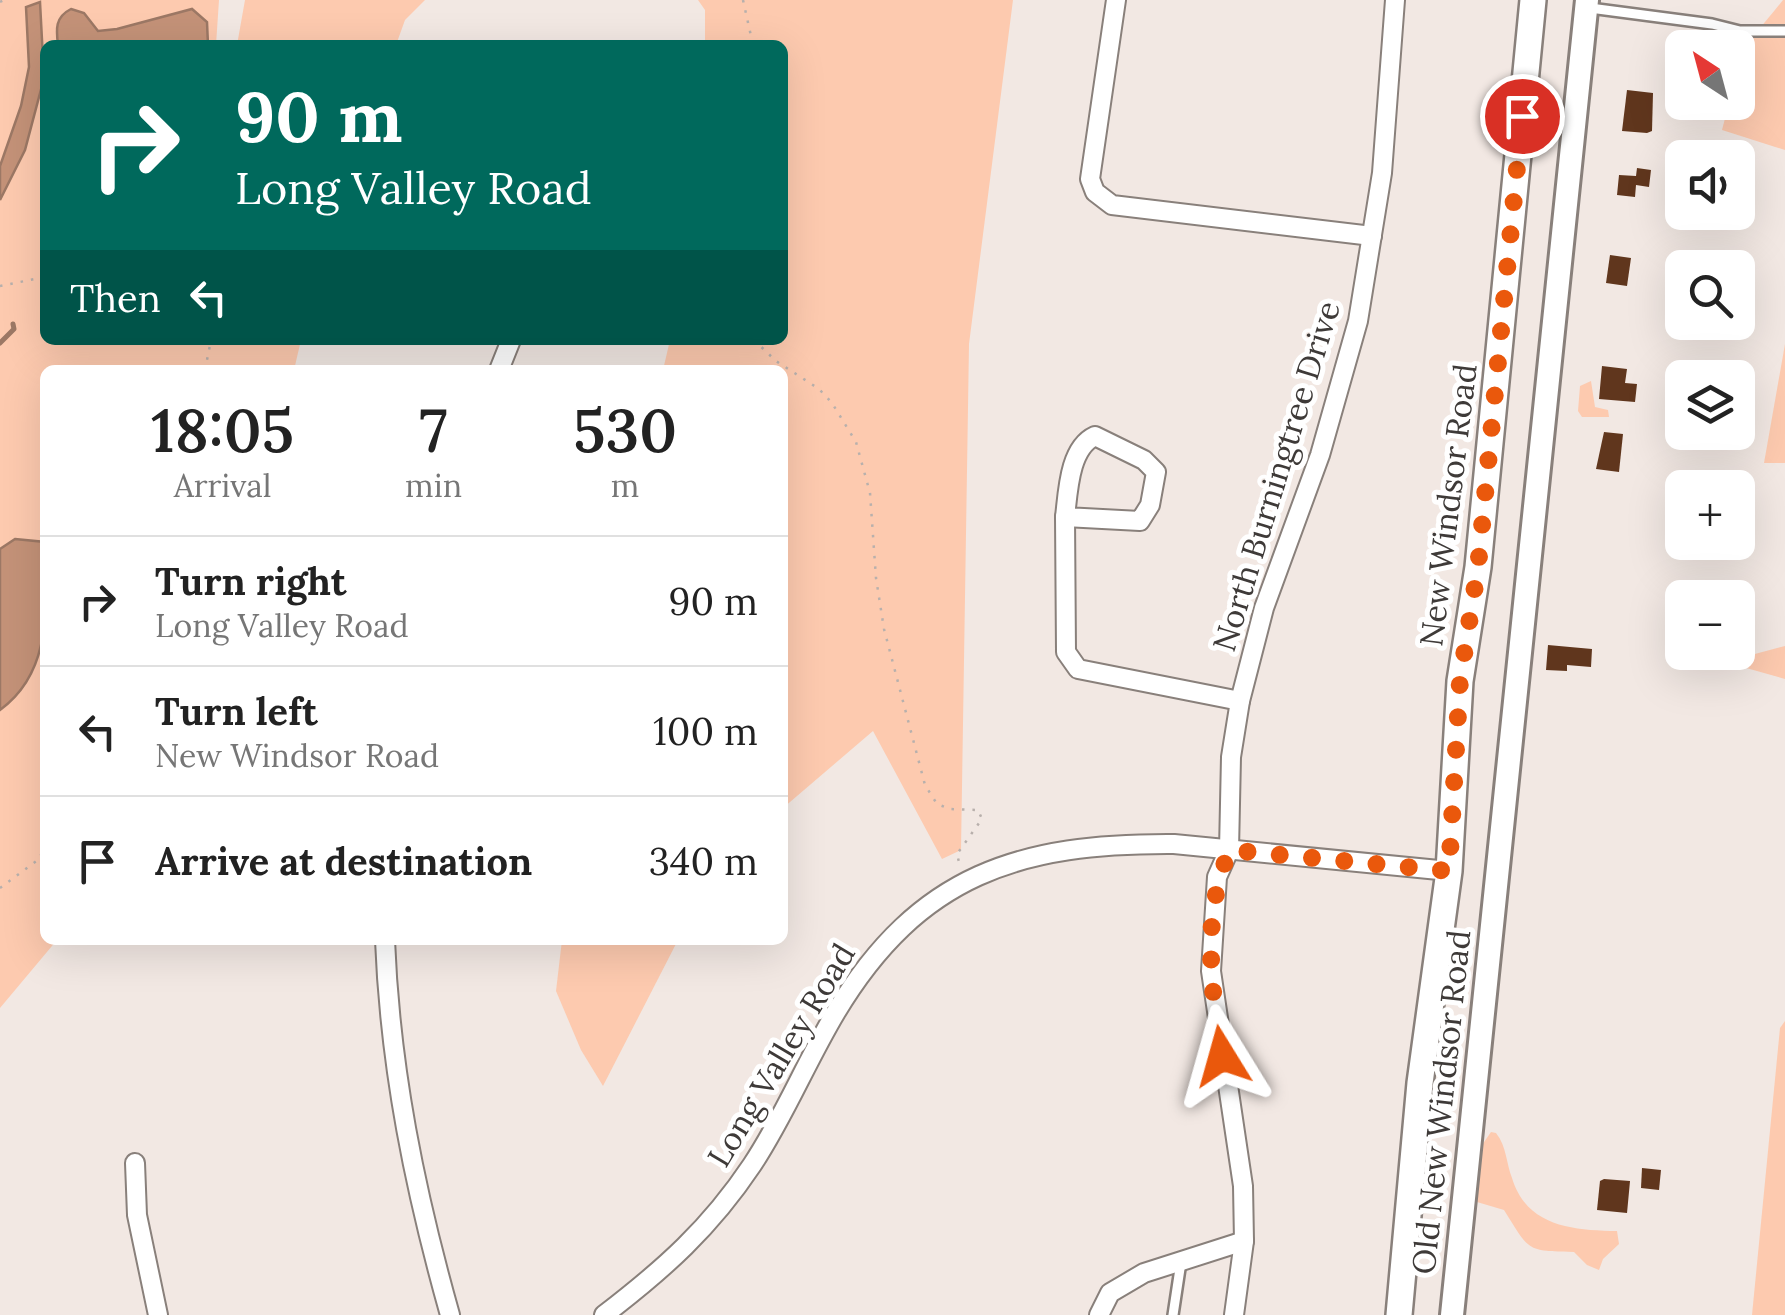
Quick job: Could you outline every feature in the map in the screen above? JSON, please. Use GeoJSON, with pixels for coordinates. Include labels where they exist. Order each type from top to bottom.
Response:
{"type":"FeatureCollection","features":[{"type":"Feature","properties":{"kind":"main road","name":"New Windsor Road"},"geometry":{"type":"LineString","coordinates":[[1399,1315],[1420,1083],[1449,871],[1460,680],[1478,567],[1534,0]]}},
{"type":"Feature","properties":{"kind":"street"},"geometry":{"type":"LineString","coordinates":[[1116,0],[1090,179],[1102,201],[1145,211],[1372,236]]}},
{"type":"Feature","properties":{"kind":"street","name":"North Burningtree Drive"},"geometry":{"type":"LineString","coordinates":[[1234,1315],[1244,1242],[1240,1158],[1211,972],[1218,877],[1230,850],[1231,757],[1240,701],[1264,608],[1320,456],[1358,321],[1386,136],[1395,0]]}},
{"type":"Feature","properties":{"kind":"street","name":"Old New Windsor Road"},"geometry":{"type":"LineString","coordinates":[[1452,1315],[1587,4]]}},
{"type":"Feature","properties":{"kind":"street"},"geometry":{"type":"LineString","coordinates":[[1066,517],[1140,521],[1150,506],[1156,472],[1144,460],[1095,436],[1088,439],[1075,462],[1066,517],[1066,652],[1078,669],[1088,673],[1240,701]]}},
{"type":"Feature","properties":{"kind":"street","name":"Long Valley Road"},"geometry":{"type":"LineString","coordinates":[[604,1315],[660,1272],[704,1229],[754,1163],[836,1011],[861,974],[895,933],[964,882],[1031,857],[1070,848],[1135,844],[1449,871]]}},
{"type":"Feature","properties":{"kind":"street"},"geometry":{"type":"LineString","coordinates":[[386,945],[392,1043],[404,1128],[450,1315]]}},
{"type":"Feature","properties":{"kind":"street"},"geometry":{"type":"LineString","coordinates":[[134,1163],[137,1215],[158,1315]]}},
{"type":"Feature","properties":{"kind":"street"},"geometry":{"type":"LineString","coordinates":[[1100,1315],[1105,1300],[1122,1284],[1181,1259],[1244,1242]]}},
{"type":"Feature","properties":{"kind":"lane"},"geometry":{"type":"LineString","coordinates":[[1587,4],[1740,31],[1785,31]]}},
{"type":"Feature","properties":{"kind":"lane"},"geometry":{"type":"LineString","coordinates":[[1173,1315],[1181,1259]]}},
{"type":"Feature","properties":{"kind":"path"},"geometry":{"type":"LineString","coordinates":[[744,0],[752,40]]}},
{"type":"Feature","properties":{"kind":"path"},"geometry":{"type":"LineString","coordinates":[[0,286],[40,279]]}},
{"type":"Feature","properties":{"kind":"path"},"geometry":{"type":"LineString","coordinates":[[760,345],[783,365]]}},
{"type":"Feature","properties":{"kind":"path"},"geometry":{"type":"LineString","coordinates":[[788,368],[832,402],[856,442],[870,493],[884,629],[925,784],[937,804],[950,809],[978,810],[982,819],[957,854],[964,882]]}},
{"type":"Feature","properties":{"kind":"path"},"geometry":{"type":"LineString","coordinates":[[0,888],[40,857]]}},
{"type":"Feature","properties":{"kind":"shaded area"},"geometry":{"type":"Polygon","coordinates":[[[0,0],[219,0],[216,40],[40,40],[40,345],[300,345],[295,365],[40,365],[40,945],[53,945],[0,1008],[0,0]]]}},
{"type":"Feature","properties":{"kind":"shaded area"},"geometry":{"type":"Polygon","coordinates":[[[245,0],[425,0],[405,20],[398,40],[238,40],[245,0]]]}},
{"type":"Feature","properties":{"kind":"shaded area"},"geometry":{"type":"Polygon","coordinates":[[[698,0],[1013,0],[969,344],[961,850],[942,859],[873,731],[788,804],[788,365],[664,365],[669,345],[788,345],[788,40],[705,40],[705,10],[698,0]]]}},
{"type":"Feature","properties":{"kind":"shaded area"},"geometry":{"type":"Polygon","coordinates":[[[1785,0],[1785,150],[1722,130],[1725,120],[1755,120],[1755,35],[1785,0]]]}},
{"type":"Feature","properties":{"kind":"shaded area"},"geometry":{"type":"Polygon","coordinates":[[[40,2],[40,93],[25,150],[0,200],[0,166],[21,106],[29,67],[26,7],[40,2]]]}},
{"type":"Feature","properties":{"kind":"shaded area"},"geometry":{"type":"Polygon","coordinates":[[[71,9],[84,13],[98,31],[192,9],[207,22],[208,40],[58,40],[62,16],[71,9]]]}},
{"type":"Feature","properties":{"kind":"shaded area"},"geometry":{"type":"Polygon","coordinates":[[[1785,344],[1785,463],[1764,463],[1785,344]]]}},
{"type":"Feature","properties":{"kind":"shaded area"},"geometry":{"type":"Polygon","coordinates":[[[1591,381],[1595,407],[1608,410],[1609,417],[1582,417],[1578,411],[1580,386],[1591,381]]]}},
{"type":"Feature","properties":{"kind":"shaded area"},"geometry":{"type":"Polygon","coordinates":[[[15,539],[40,542],[40,647],[30,675],[18,694],[0,710],[0,549],[15,539]]]}},
{"type":"Feature","properties":{"kind":"shaded area"},"geometry":{"type":"Polygon","coordinates":[[[1785,646],[1785,679],[1753,670],[1755,654],[1785,646]]]}},
{"type":"Feature","properties":{"kind":"shaded area"},"geometry":{"type":"Polygon","coordinates":[[[561,945],[675,945],[603,1086],[581,1050],[556,991],[561,945]]]}},
{"type":"Feature","properties":{"kind":"shaded area"},"geometry":{"type":"Polygon","coordinates":[[[1785,1021],[1785,1315],[1752,1315],[1780,1028],[1785,1021]]]}},
{"type":"Feature","properties":{"kind":"shaded area"},"geometry":{"type":"Polygon","coordinates":[[[1491,1132],[1496,1133],[1502,1144],[1519,1194],[1540,1216],[1568,1227],[1617,1231],[1619,1244],[1603,1259],[1599,1270],[1574,1252],[1530,1246],[1504,1210],[1477,1202],[1482,1145],[1491,1132]]]}},
{"type":"Feature","properties":{"kind":"building"},"geometry":{"type":"Polygon","coordinates":[[[1627,90],[1653,93],[1652,131],[1622,131],[1627,90]]]}},
{"type":"Feature","properties":{"kind":"building"},"geometry":{"type":"Polygon","coordinates":[[[1637,168],[1651,170],[1649,187],[1636,185],[1635,197],[1617,195],[1619,175],[1636,176],[1637,168]]]}},
{"type":"Feature","properties":{"kind":"building"},"geometry":{"type":"Polygon","coordinates":[[[1610,255],[1631,258],[1627,286],[1606,283],[1610,255]]]}},
{"type":"Feature","properties":{"kind":"building"},"geometry":{"type":"Polygon","coordinates":[[[1602,366],[1627,369],[1625,383],[1637,384],[1635,402],[1599,399],[1602,366]]]}},
{"type":"Feature","properties":{"kind":"building"},"geometry":{"type":"Polygon","coordinates":[[[1604,432],[1623,434],[1619,472],[1596,469],[1604,432]]]}},
{"type":"Feature","properties":{"kind":"building"},"geometry":{"type":"Polygon","coordinates":[[[1548,645],[1592,649],[1591,667],[1567,665],[1567,671],[1546,670],[1548,645]]]}},
{"type":"Feature","properties":{"kind":"building"},"geometry":{"type":"Polygon","coordinates":[[[1642,1168],[1661,1170],[1659,1190],[1641,1188],[1642,1168]]]}},
{"type":"Feature","properties":{"kind":"building"},"geometry":{"type":"Polygon","coordinates":[[[1600,1181],[1630,1181],[1627,1213],[1597,1210],[1600,1181]]]}},
{"type":"Feature","properties":{"kind":"waterway"},"geometry":{"type":"LineString","coordinates":[[0,343],[14,329],[13,324]]}},
{"type":"Feature","properties":{"kind":"route"},"geometry":{"type":"LineString","coordinates":[[1222,1056],[1211,946],[1218,877],[1230,850],[1449,871],[1460,680],[1478,567],[1522,116]]}}]}
